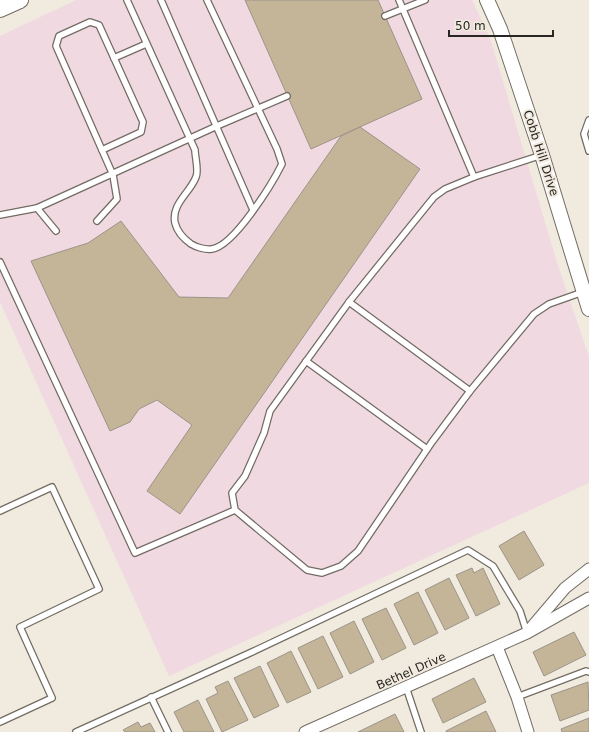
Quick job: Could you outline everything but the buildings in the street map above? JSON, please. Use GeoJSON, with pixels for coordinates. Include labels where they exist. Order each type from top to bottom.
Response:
{"type":"FeatureCollection","features":[{"type":"Feature","properties":{"kind":"main road"},"geometry":{"type":"LineString","coordinates":[[0,9],[20,0]]}},
{"type":"Feature","properties":{"kind":"street","name":"Cobb Hill Drive"},"geometry":{"type":"LineString","coordinates":[[487,0],[500,29],[542,155],[589,309]]}},
{"type":"Feature","properties":{"kind":"street","name":"Bethel Drive"},"geometry":{"type":"LineString","coordinates":[[527,633],[565,588],[589,570]]}},
{"type":"Feature","properties":{"kind":"street","name":"Bethel Drive"},"geometry":{"type":"LineString","coordinates":[[305,732],[324,728],[406,687],[527,633],[589,598]]}},
{"type":"Feature","properties":{"kind":"street"},"geometry":{"type":"LineString","coordinates":[[497,646],[517,697],[528,732]]}},
{"type":"Feature","properties":{"kind":"lane"},"geometry":{"type":"LineString","coordinates":[[127,0],[194,150],[197,176],[176,209],[175,223],[184,239],[196,247],[212,249],[227,242],[272,186],[282,164],[258,108],[207,0]]}},
{"type":"Feature","properties":{"kind":"lane"},"geometry":{"type":"LineString","coordinates":[[161,0],[253,210]]}},
{"type":"Feature","properties":{"kind":"lane"},"geometry":{"type":"LineString","coordinates":[[399,0],[474,177]]}},
{"type":"Feature","properties":{"kind":"lane"},"geometry":{"type":"LineString","coordinates":[[385,16],[425,0]]}},
{"type":"Feature","properties":{"kind":"lane"},"geometry":{"type":"LineString","coordinates":[[97,221],[117,199],[113,175],[56,46],[59,36],[90,22],[99,25],[143,122],[140,132],[102,150]]}},
{"type":"Feature","properties":{"kind":"lane"},"geometry":{"type":"LineString","coordinates":[[114,58],[146,44]]}},
{"type":"Feature","properties":{"kind":"lane"},"geometry":{"type":"LineString","coordinates":[[0,215],[37,208],[113,175],[217,126],[287,96]]}},
{"type":"Feature","properties":{"kind":"lane"},"geometry":{"type":"LineString","coordinates":[[589,120],[584,134],[589,151]]}},
{"type":"Feature","properties":{"kind":"lane"},"geometry":{"type":"LineString","coordinates":[[542,155],[474,177],[445,189],[434,197],[349,302],[270,411],[264,433],[245,476],[232,493],[235,510],[307,570],[322,573],[341,566],[358,550],[427,449],[470,391],[534,314],[549,304],[584,292]]}},
{"type":"Feature","properties":{"kind":"lane"},"geometry":{"type":"LineString","coordinates":[[37,208],[56,231]]}},
{"type":"Feature","properties":{"kind":"lane"},"geometry":{"type":"LineString","coordinates":[[0,262],[135,553],[235,510]]}},
{"type":"Feature","properties":{"kind":"lane"},"geometry":{"type":"LineString","coordinates":[[349,302],[470,391]]}},
{"type":"Feature","properties":{"kind":"lane"},"geometry":{"type":"LineString","coordinates":[[306,361],[427,449]]}},
{"type":"Feature","properties":{"kind":"lane"},"geometry":{"type":"LineString","coordinates":[[0,511],[52,487],[99,590],[20,627],[52,698],[0,722]]}},
{"type":"Feature","properties":{"kind":"lane"},"geometry":{"type":"LineString","coordinates":[[76,732],[468,550],[493,566],[520,611],[527,633]]}},
{"type":"Feature","properties":{"kind":"lane"},"geometry":{"type":"LineString","coordinates":[[517,697],[586,671],[589,672]]}},
{"type":"Feature","properties":{"kind":"lane"},"geometry":{"type":"LineString","coordinates":[[406,687],[421,732]]}},
{"type":"Feature","properties":{"kind":"lane"},"geometry":{"type":"LineString","coordinates":[[152,698],[168,732]]}},
{"type":"Feature","properties":{"kind":"shaded area"},"geometry":{"type":"Polygon","coordinates":[[[76,0],[472,0],[491,41],[556,259],[589,357],[589,483],[169,676],[0,302],[0,36],[76,0]]]}}]}
